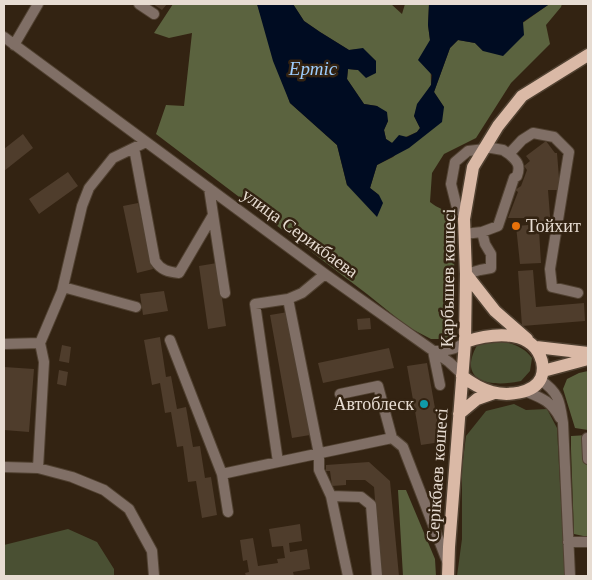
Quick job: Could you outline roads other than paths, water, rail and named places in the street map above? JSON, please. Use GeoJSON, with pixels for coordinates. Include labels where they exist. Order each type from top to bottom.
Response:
{"type":"FeatureCollection","features":[{"type":"Feature","properties":{"kind":"main road","name":"Қарбышев көшесі"},"geometry":{"type":"LineString","coordinates":[[462,375],[465,342],[466,274],[464,234],[473,167],[498,126],[522,96],[588,56]]}},
{"type":"Feature","properties":{"kind":"main road"},"geometry":{"type":"LineString","coordinates":[[466,274],[495,311],[532,344],[541,359],[541,375]]}},
{"type":"Feature","properties":{"kind":"main road"},"geometry":{"type":"LineString","coordinates":[[465,342],[482,336],[510,336],[532,344],[588,353]]}},
{"type":"Feature","properties":{"kind":"main road"},"geometry":{"type":"LineString","coordinates":[[462,375],[473,384],[494,393],[509,394],[525,391],[541,375],[588,359]]}},
{"type":"Feature","properties":{"kind":"main road","name":"Серікбаев көшесі"},"geometry":{"type":"LineString","coordinates":[[448,570],[462,375]]}},
{"type":"Feature","properties":{"kind":"main road"},"geometry":{"type":"LineString","coordinates":[[459,414],[477,399],[494,393]]}},
{"type":"Feature","properties":{"kind":"street"},"geometry":{"type":"LineString","coordinates":[[10,43],[38,4]]}},
{"type":"Feature","properties":{"kind":"street"},"geometry":{"type":"LineString","coordinates":[[139,4],[154,14]]}},
{"type":"Feature","properties":{"kind":"street","name":"улица Серикбаева"},"geometry":{"type":"LineString","coordinates":[[10,43],[433,351],[462,375]]}},
{"type":"Feature","properties":{"kind":"street"},"geometry":{"type":"LineString","coordinates":[[509,154],[522,140],[533,133],[554,137],[569,152],[550,269],[552,287],[578,293]]}},
{"type":"Feature","properties":{"kind":"street"},"geometry":{"type":"LineString","coordinates":[[38,468],[44,362],[40,343],[63,287],[82,206],[89,188],[113,158],[146,142]]}},
{"type":"Feature","properties":{"kind":"street"},"geometry":{"type":"LineString","coordinates":[[134,148],[155,260],[159,266],[168,272],[179,273],[213,214]]}},
{"type":"Feature","properties":{"kind":"street"},"geometry":{"type":"LineString","coordinates":[[464,234],[482,232],[498,226],[514,178],[519,170],[518,162],[504,150],[486,148],[468,151],[455,162],[452,184],[457,208],[465,216]]}},
{"type":"Feature","properties":{"kind":"street"},"geometry":{"type":"LineString","coordinates":[[209,188],[225,293]]}},
{"type":"Feature","properties":{"kind":"street"},"geometry":{"type":"LineString","coordinates":[[466,274],[491,268],[491,254],[484,244],[482,232]]}},
{"type":"Feature","properties":{"kind":"street"},"geometry":{"type":"LineString","coordinates":[[278,462],[255,304],[288,299],[302,293],[325,274]]}},
{"type":"Feature","properties":{"kind":"street"},"geometry":{"type":"LineString","coordinates":[[63,287],[136,307]]}},
{"type":"Feature","properties":{"kind":"street"},"geometry":{"type":"LineString","coordinates":[[288,299],[319,454],[319,470],[331,496],[348,576]]}},
{"type":"Feature","properties":{"kind":"street"},"geometry":{"type":"LineString","coordinates":[[170,340],[222,474],[228,512]]}},
{"type":"Feature","properties":{"kind":"street"},"geometry":{"type":"LineString","coordinates":[[440,385],[433,351],[448,350],[458,347],[465,342]]}},
{"type":"Feature","properties":{"kind":"street"},"geometry":{"type":"LineString","coordinates":[[4,344],[40,343]]}},
{"type":"Feature","properties":{"kind":"street"},"geometry":{"type":"LineString","coordinates":[[541,375],[556,394],[563,423],[570,576]]}},
{"type":"Feature","properties":{"kind":"street"},"geometry":{"type":"LineString","coordinates":[[340,394],[378,386],[392,438],[404,447],[448,570]]}},
{"type":"Feature","properties":{"kind":"street"},"geometry":{"type":"LineString","coordinates":[[525,391],[548,401],[554,407],[563,423]]}},
{"type":"Feature","properties":{"kind":"street"},"geometry":{"type":"LineString","coordinates":[[222,474],[392,438]]}},
{"type":"Feature","properties":{"kind":"street"},"geometry":{"type":"LineString","coordinates":[[588,438],[588,466]]}},
{"type":"Feature","properties":{"kind":"street"},"geometry":{"type":"LineString","coordinates":[[4,467],[38,468],[104,490],[129,509],[152,551],[154,576]]}},
{"type":"Feature","properties":{"kind":"street"},"geometry":{"type":"LineString","coordinates":[[331,496],[361,497],[371,505],[377,576]]}},
{"type":"Feature","properties":{"kind":"street"},"geometry":{"type":"LineString","coordinates":[[568,542],[588,542]]}},
{"type":"Feature","properties":{"kind":"water","name":"Ертіс"},"geometry":{"type":"Polygon","coordinates":[[[257,4],[293,4],[304,21],[320,32],[349,50],[363,48],[376,61],[376,73],[366,78],[358,70],[348,69],[347,79],[364,104],[377,106],[387,112],[388,121],[384,130],[386,139],[392,143],[399,135],[407,137],[417,132],[420,128],[414,116],[417,104],[431,85],[432,75],[418,60],[430,40],[428,25],[429,4],[548,5],[523,22],[524,35],[503,56],[483,51],[475,43],[458,40],[450,48],[434,92],[444,107],[442,122],[409,148],[377,165],[370,188],[379,195],[383,203],[377,217],[347,185],[337,145],[290,103],[273,61],[257,4]]]}},
{"type":"Feature","properties":{"kind":"place","name":"Тойхит"},"geometry":{"type":"Point","coordinates":[516,226]}},
{"type":"Feature","properties":{"kind":"place","name":"Автоблеск"},"geometry":{"type":"Point","coordinates":[424,404]}}]}
